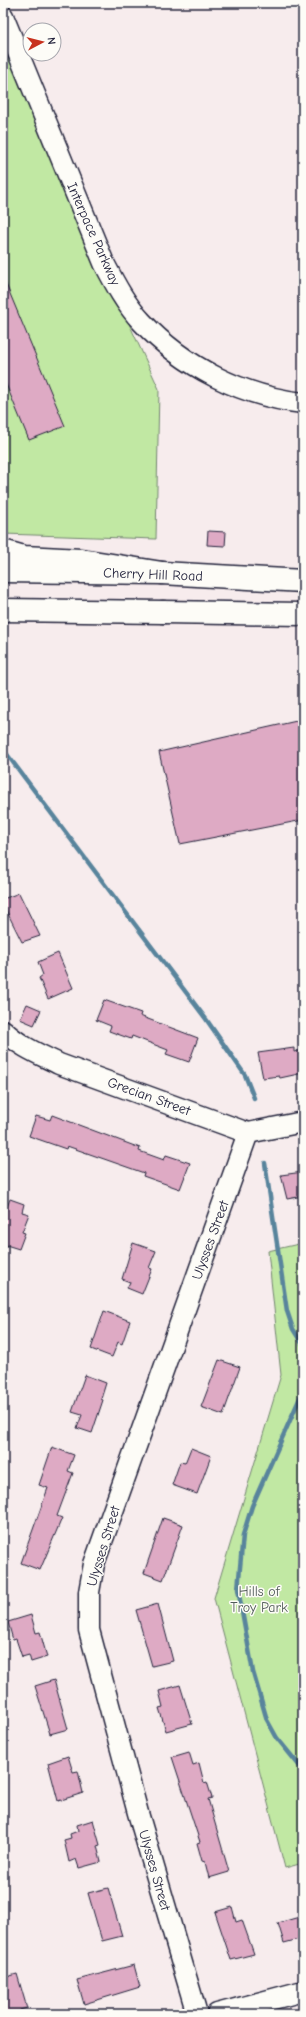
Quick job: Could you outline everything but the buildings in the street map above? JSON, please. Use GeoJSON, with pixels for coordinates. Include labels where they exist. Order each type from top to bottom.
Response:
{"type":"FeatureCollection","features":[{"type":"Feature","properties":{"kind":"main road"},"geometry":{"type":"LineString","coordinates":[[3,551],[24,557],[81,560],[162,573]]}},
{"type":"Feature","properties":{"kind":"main road","name":"Cherry Hill Road"},"geometry":{"type":"LineString","coordinates":[[3,572],[162,573],[303,581]]}},
{"type":"Feature","properties":{"kind":"main road"},"geometry":{"type":"LineString","coordinates":[[3,610],[303,614]]}},
{"type":"Feature","properties":{"kind":"street","name":"Interpace Parkway"},"geometry":{"type":"LineString","coordinates":[[3,16],[104,264],[118,290],[142,322],[168,347],[196,366],[221,380],[254,392],[287,401],[303,403]]}},
{"type":"Feature","properties":{"kind":"street","name":"Grecian Street"},"geometry":{"type":"LineString","coordinates":[[3,1030],[13,1039],[30,1050],[59,1064],[248,1133]]}},
{"type":"Feature","properties":{"kind":"street"},"geometry":{"type":"LineString","coordinates":[[248,1133],[303,1122]]}},
{"type":"Feature","properties":{"kind":"street","name":"Ulysses Street"},"geometry":{"type":"LineString","coordinates":[[197,2014],[138,1813],[89,1630],[89,1592],[94,1564],[248,1133]]}},
{"type":"Feature","properties":{"kind":"street"},"geometry":{"type":"LineString","coordinates":[[217,2014],[303,1990]]}},
{"type":"Feature","properties":{"kind":"green space"},"geometry":{"type":"Polygon","coordinates":[[[3,29],[60,173],[159,389],[156,539],[3,534],[3,29]]]}},
{"type":"Feature","properties":{"kind":"green space","name":"Hills of Troy Park"},"geometry":{"type":"Polygon","coordinates":[[[303,1243],[303,1863],[285,1868],[214,1598],[281,1375],[268,1251],[303,1243]]]}},
{"type":"Feature","properties":{"kind":"waterway"},"geometry":{"type":"LineString","coordinates":[[3,749],[206,1019],[245,1075],[254,1098]]}},
{"type":"Feature","properties":{"kind":"waterway"},"geometry":{"type":"LineString","coordinates":[[265,1163],[287,1311],[293,1329],[303,1345]]}},
{"type":"Feature","properties":{"kind":"waterway"},"geometry":{"type":"LineString","coordinates":[[303,1391],[252,1506],[243,1535],[238,1589],[253,1672],[267,1720],[277,1738],[303,1770]]}}]}
